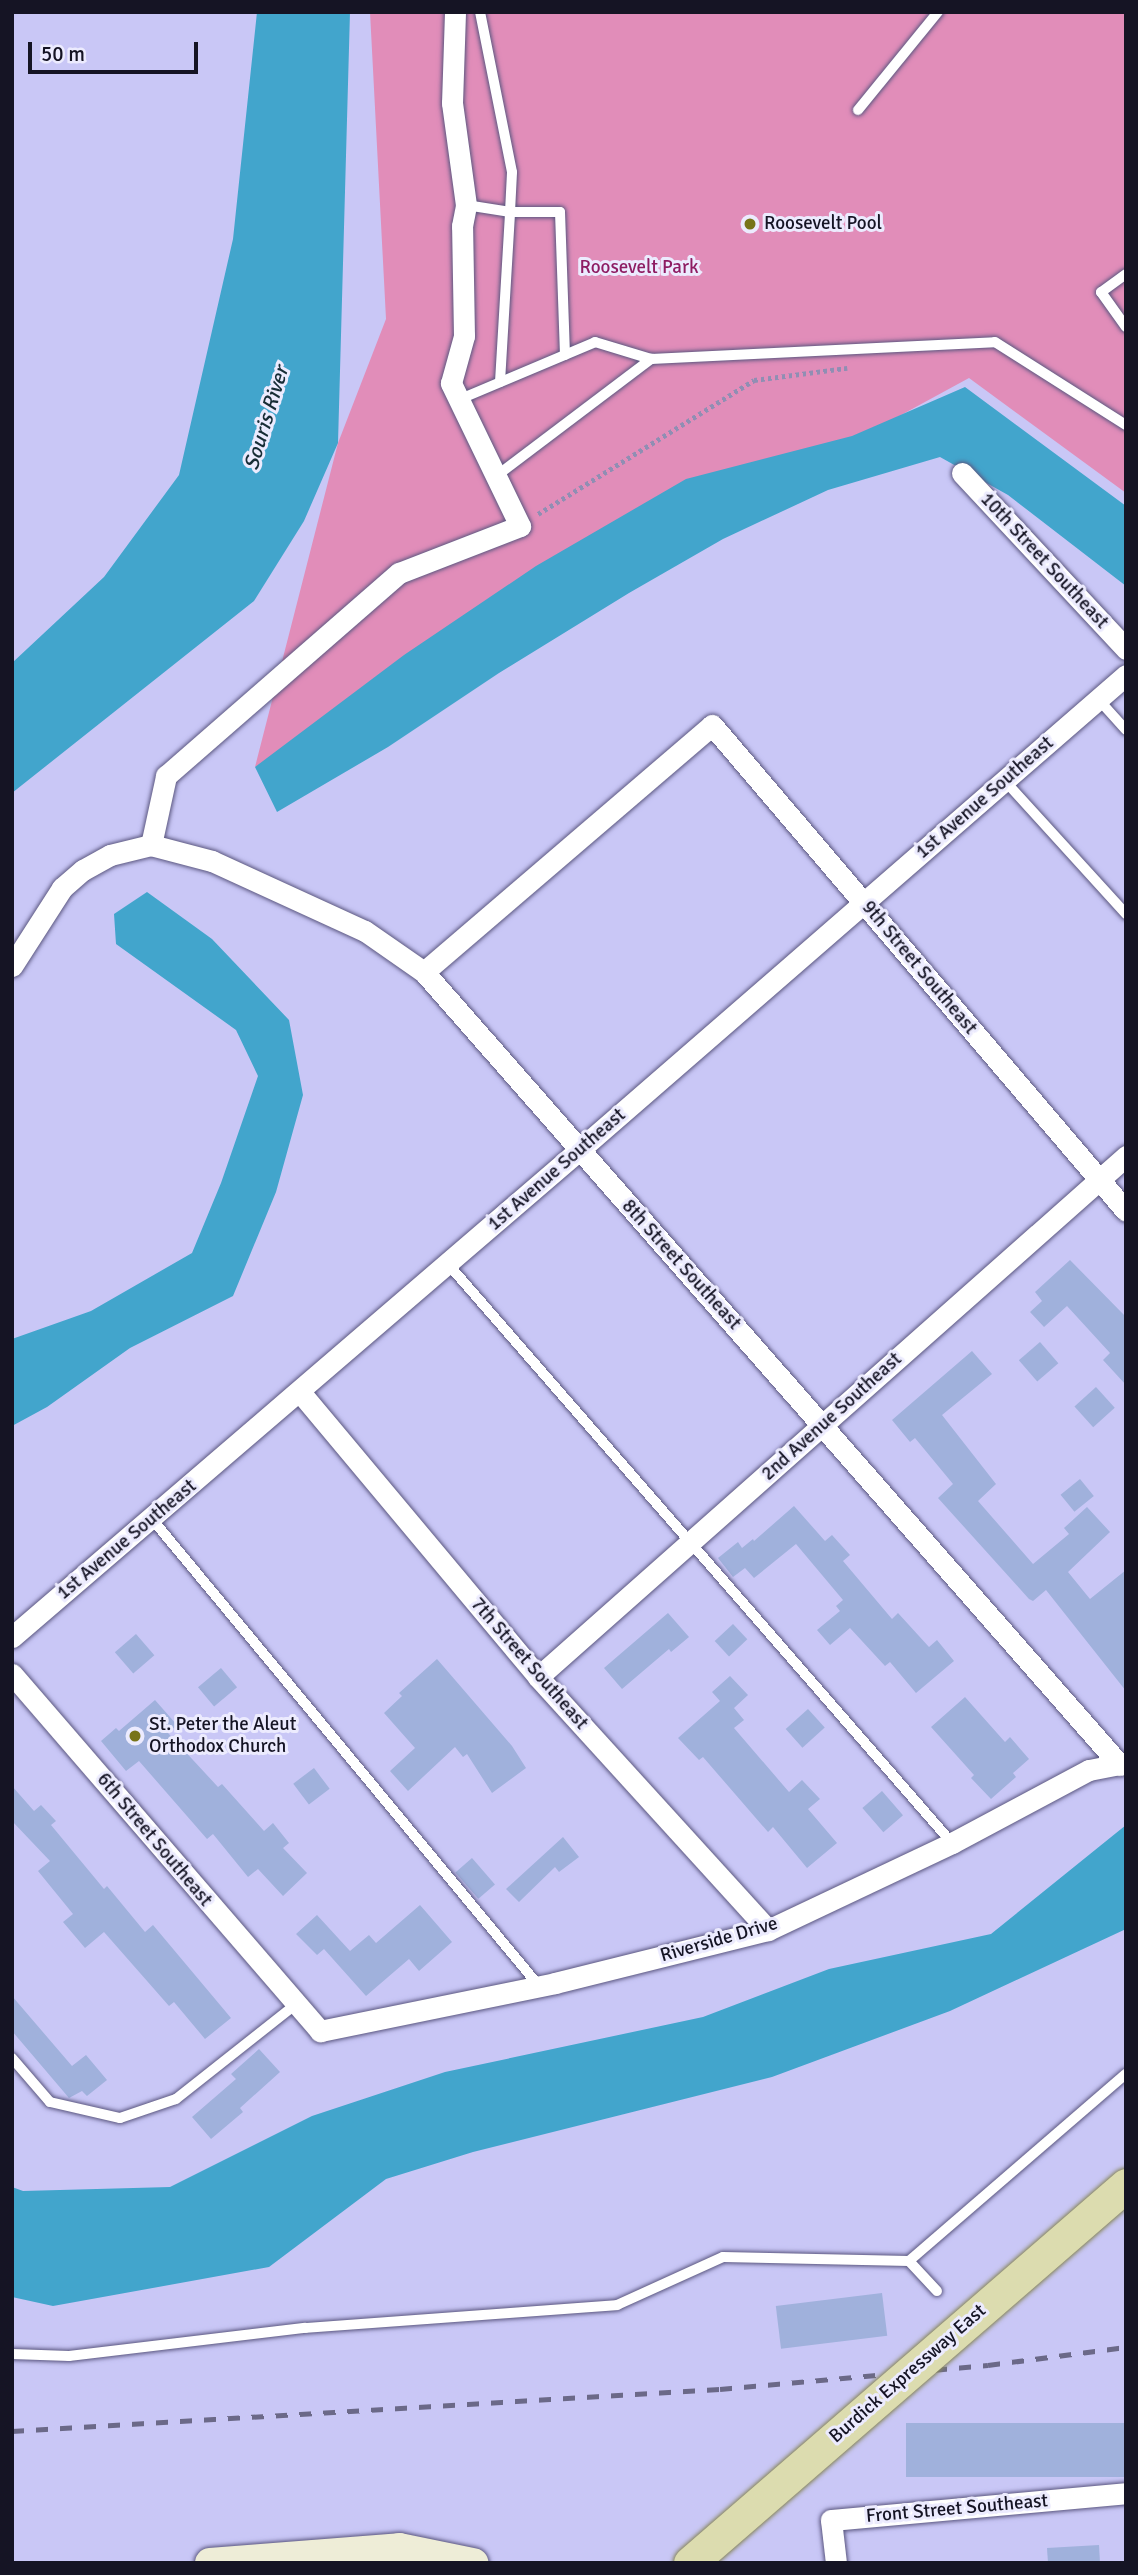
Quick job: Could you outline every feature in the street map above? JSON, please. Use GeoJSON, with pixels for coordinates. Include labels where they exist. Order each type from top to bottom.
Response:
{"type":"FeatureCollection","features":[{"type":"Feature","properties":{"kind":"main road","name":"Burdick Expressway East"},"geometry":{"type":"LineString","coordinates":[[690,2563],[1126,2185]]}},
{"type":"Feature","properties":{"kind":"street"},"geometry":{"type":"LineString","coordinates":[[12,966],[62,888],[83,870],[110,855],[151,845],[166,776],[399,573],[520,526],[451,383],[464,336],[462,226],[466,205],[452,103],[455,12]]}},
{"type":"Feature","properties":{"kind":"street","name":"10th Street Southeast"},"geometry":{"type":"LineString","coordinates":[[962,473],[1126,649]]}},
{"type":"Feature","properties":{"kind":"street"},"geometry":{"type":"LineString","coordinates":[[1099,699],[1126,675]]}},
{"type":"Feature","properties":{"kind":"street","name":"1st Avenue Southeast"},"geometry":{"type":"LineString","coordinates":[[12,1637],[300,1392],[1099,699]]}},
{"type":"Feature","properties":{"kind":"street","name":"9th Street Southeast"},"geometry":{"type":"LineString","coordinates":[[424,972],[712,725],[1126,1211]]}},
{"type":"Feature","properties":{"kind":"street","name":"8th Street Southeast"},"geometry":{"type":"LineString","coordinates":[[151,845],[212,861],[365,931],[424,972],[579,1151],[1123,1764]]}},
{"type":"Feature","properties":{"kind":"street","name":"2nd Avenue Southeast"},"geometry":{"type":"LineString","coordinates":[[538,1676],[1126,1156]]}},
{"type":"Feature","properties":{"kind":"street","name":"7th Street Southeast"},"geometry":{"type":"LineString","coordinates":[[300,1392],[538,1676],[768,1930]]}},
{"type":"Feature","properties":{"kind":"street","name":"6th Street Southeast"},"geometry":{"type":"LineString","coordinates":[[12,1674],[295,2005]]}},
{"type":"Feature","properties":{"kind":"street","name":"Riverside Drive"},"geometry":{"type":"LineString","coordinates":[[295,2005],[320,2031],[539,1986],[768,1930],[952,1843],[1089,1770],[1123,1764]]}},
{"type":"Feature","properties":{"kind":"street","name":"Front Street Southeast"},"geometry":{"type":"LineString","coordinates":[[836,2563],[831,2520],[1126,2493]]}},
{"type":"Feature","properties":{"kind":"street"},"geometry":{"type":"LineString","coordinates":[[210,2563],[358,2557],[399,2548],[470,2562]]}},
{"type":"Feature","properties":{"kind":"lane"},"geometry":{"type":"LineString","coordinates":[[480,12],[512,172],[500,382]]}},
{"type":"Feature","properties":{"kind":"lane"},"geometry":{"type":"LineString","coordinates":[[858,110],[938,12]]}},
{"type":"Feature","properties":{"kind":"lane"},"geometry":{"type":"LineString","coordinates":[[466,205],[510,212],[560,212],[565,355]]}},
{"type":"Feature","properties":{"kind":"lane"},"geometry":{"type":"LineString","coordinates":[[1126,274],[1101,292],[1126,327]]}},
{"type":"Feature","properties":{"kind":"lane"},"geometry":{"type":"LineString","coordinates":[[458,400],[595,342],[651,359],[995,342],[1126,425]]}},
{"type":"Feature","properties":{"kind":"lane"},"geometry":{"type":"LineString","coordinates":[[495,477],[651,359]]}},
{"type":"Feature","properties":{"kind":"lane"},"geometry":{"type":"LineString","coordinates":[[1099,699],[1126,730]]}},
{"type":"Feature","properties":{"kind":"lane"},"geometry":{"type":"LineString","coordinates":[[1005,781],[1126,914]]}},
{"type":"Feature","properties":{"kind":"lane"},"geometry":{"type":"LineString","coordinates":[[448,1264],[952,1843]]}},
{"type":"Feature","properties":{"kind":"lane"},"geometry":{"type":"LineString","coordinates":[[152,1519],[539,1986]]}},
{"type":"Feature","properties":{"kind":"lane"},"geometry":{"type":"LineString","coordinates":[[12,2058],[50,2102],[120,2119],[176,2099],[295,2005]]}},
{"type":"Feature","properties":{"kind":"lane"},"geometry":{"type":"LineString","coordinates":[[12,2354],[69,2356],[305,2328],[617,2305],[723,2258],[909,2261],[1126,2074]]}},
{"type":"Feature","properties":{"kind":"lane"},"geometry":{"type":"LineString","coordinates":[[909,2261],[937,2291]]}},
{"type":"Feature","properties":{"kind":"path"},"geometry":{"type":"LineString","coordinates":[[520,526],[754,380],[850,367]]}},
{"type":"Feature","properties":{"kind":"green space","name":"Roosevelt Park"},"geometry":{"type":"Polygon","coordinates":[[[370,12],[1126,12],[1126,493],[969,378],[255,767],[338,443],[386,319],[370,12]]]}},
{"type":"Feature","properties":{"kind":"water","name":"Souris River"},"geometry":{"type":"Polygon","coordinates":[[[257,12],[350,12],[338,443],[304,521],[254,601],[12,793],[12,663],[104,577],[179,475],[233,239],[257,12]]]}},
{"type":"Feature","properties":{"kind":"water"},"geometry":{"type":"Polygon","coordinates":[[[965,387],[1126,506],[1126,586],[1008,495],[940,457],[828,490],[723,539],[629,593],[499,673],[388,747],[277,812],[255,767],[404,655],[536,566],[686,479],[852,436],[965,387]]]}},
{"type":"Feature","properties":{"kind":"water"},"geometry":{"type":"Polygon","coordinates":[[[147,892],[212,939],[289,1020],[303,1095],[276,1192],[233,1296],[130,1348],[47,1407],[12,1426],[12,1339],[91,1311],[192,1253],[221,1183],[258,1076],[236,1030],[116,944],[114,914],[147,892]]]}},
{"type":"Feature","properties":{"kind":"water"},"geometry":{"type":"Polygon","coordinates":[[[1126,1825],[1126,1929],[950,2011],[772,2077],[473,2152],[386,2179],[269,2267],[53,2306],[12,2297],[12,2187],[23,2191],[170,2187],[312,2116],[445,2072],[703,2017],[829,1969],[991,1934],[1126,1825]]]}},
{"type":"Feature","properties":{"kind":"building"},"geometry":{"type":"Polygon","coordinates":[[[1070,1260],[1126,1317],[1126,1385],[1103,1360],[1110,1353],[1067,1306],[1044,1327],[1030,1312],[1042,1301],[1035,1292],[1070,1260]]]}},
{"type":"Feature","properties":{"kind":"building"},"geometry":{"type":"Polygon","coordinates":[[[1040,1342],[1058,1363],[1037,1382],[1019,1360],[1040,1342]]]}},
{"type":"Feature","properties":{"kind":"building"},"geometry":{"type":"Polygon","coordinates":[[[972,1351],[992,1374],[942,1415],[996,1484],[978,1501],[1033,1564],[1069,1534],[1064,1528],[1087,1507],[1110,1532],[1068,1572],[1090,1599],[1126,1570],[1126,1691],[1046,1590],[1033,1601],[1029,1599],[938,1498],[953,1484],[915,1438],[910,1442],[892,1420],[972,1351]]]}},
{"type":"Feature","properties":{"kind":"building"},"geometry":{"type":"Polygon","coordinates":[[[1096,1387],[1115,1408],[1093,1427],[1074,1406],[1096,1387]]]}},
{"type":"Feature","properties":{"kind":"building"},"geometry":{"type":"Polygon","coordinates":[[[1080,1479],[1094,1496],[1074,1512],[1061,1495],[1080,1479]]]}},
{"type":"Feature","properties":{"kind":"building"},"geometry":{"type":"Polygon","coordinates":[[[794,1506],[825,1541],[832,1535],[850,1555],[843,1561],[892,1619],[898,1613],[929,1647],[937,1640],[954,1661],[916,1693],[890,1662],[885,1666],[850,1628],[830,1645],[817,1630],[840,1611],[836,1606],[843,1600],[796,1544],[754,1578],[745,1568],[733,1577],[718,1558],[738,1542],[742,1548],[753,1539],[754,1541],[794,1506]]]}},
{"type":"Feature","properties":{"kind":"building"},"geometry":{"type":"Polygon","coordinates":[[[668,1613],[689,1637],[671,1652],[669,1649],[622,1689],[604,1668],[668,1613]]]}},
{"type":"Feature","properties":{"kind":"building"},"geometry":{"type":"Polygon","coordinates":[[[733,1624],[747,1639],[729,1656],[715,1641],[733,1624]]]}},
{"type":"Feature","properties":{"kind":"building"},"geometry":{"type":"Polygon","coordinates":[[[136,1634],[154,1655],[133,1674],[115,1652],[136,1634]]]}},
{"type":"Feature","properties":{"kind":"building"},"geometry":{"type":"Polygon","coordinates":[[[437,1659],[512,1746],[526,1768],[492,1793],[467,1754],[463,1757],[455,1747],[408,1791],[390,1771],[415,1748],[384,1713],[402,1696],[399,1693],[437,1659]]]}},
{"type":"Feature","properties":{"kind":"building"},"geometry":{"type":"Polygon","coordinates":[[[221,1668],[237,1687],[214,1706],[198,1687],[221,1668]]]}},
{"type":"Feature","properties":{"kind":"building"},"geometry":{"type":"Polygon","coordinates":[[[730,1676],[748,1695],[734,1708],[744,1720],[734,1728],[789,1792],[802,1780],[820,1799],[808,1809],[837,1843],[807,1868],[773,1827],[768,1832],[703,1757],[699,1760],[678,1738],[720,1701],[712,1692],[730,1676]]]}},
{"type":"Feature","properties":{"kind":"building"},"geometry":{"type":"Polygon","coordinates":[[[965,1697],[1005,1742],[1010,1737],[1029,1759],[1013,1773],[1016,1777],[991,1799],[971,1778],[974,1775],[931,1727],[965,1697]]]}},
{"type":"Feature","properties":{"kind":"building"},"geometry":{"type":"Polygon","coordinates":[[[155,1700],[177,1725],[168,1733],[218,1787],[222,1784],[264,1831],[273,1823],[289,1843],[283,1848],[307,1873],[283,1896],[258,1869],[248,1877],[213,1834],[207,1839],[139,1761],[126,1771],[101,1741],[116,1728],[119,1731],[155,1700]]]}},
{"type":"Feature","properties":{"kind":"building"},"geometry":{"type":"Polygon","coordinates":[[[808,1709],[825,1728],[802,1748],[786,1729],[808,1709]]]}},
{"type":"Feature","properties":{"kind":"building"},"geometry":{"type":"Polygon","coordinates":[[[314,1768],[330,1789],[309,1804],[293,1784],[314,1768]]]}},
{"type":"Feature","properties":{"kind":"building"},"geometry":{"type":"Polygon","coordinates":[[[12,1786],[34,1811],[41,1805],[56,1821],[51,1825],[104,1889],[107,1886],[145,1932],[153,1925],[231,2018],[205,2039],[174,2002],[169,2006],[104,1932],[85,1948],[63,1922],[73,1914],[38,1871],[50,1861],[12,1821],[12,1786]]]}},
{"type":"Feature","properties":{"kind":"building"},"geometry":{"type":"Polygon","coordinates":[[[882,1791],[903,1815],[883,1832],[862,1808],[882,1791]]]}},
{"type":"Feature","properties":{"kind":"building"},"geometry":{"type":"Polygon","coordinates":[[[563,1837],[579,1857],[559,1872],[555,1867],[519,1902],[506,1889],[563,1837]]]}},
{"type":"Feature","properties":{"kind":"building"},"geometry":{"type":"Polygon","coordinates":[[[472,1858],[495,1884],[478,1899],[455,1872],[472,1858]]]}},
{"type":"Feature","properties":{"kind":"building"},"geometry":{"type":"Polygon","coordinates":[[[420,1905],[452,1942],[419,1971],[409,1959],[366,1996],[324,1949],[317,1955],[296,1934],[317,1915],[350,1951],[369,1935],[376,1943],[420,1905]]]}},
{"type":"Feature","properties":{"kind":"building"},"geometry":{"type":"Polygon","coordinates":[[[12,1996],[72,2066],[86,2055],[107,2080],[87,2096],[82,2091],[69,2098],[12,2031],[12,1996]]]}},
{"type":"Feature","properties":{"kind":"building"},"geometry":{"type":"Polygon","coordinates":[[[259,2049],[280,2072],[240,2108],[243,2112],[211,2139],[192,2117],[236,2079],[231,2074],[259,2049]]]}},
{"type":"Feature","properties":{"kind":"building"},"geometry":{"type":"Polygon","coordinates":[[[882,2293],[887,2336],[781,2349],[776,2306],[882,2293]]]}},
{"type":"Feature","properties":{"kind":"building"},"geometry":{"type":"Polygon","coordinates":[[[906,2423],[1126,2423],[1126,2477],[906,2477],[906,2423]]]}},
{"type":"Feature","properties":{"kind":"building"},"geometry":{"type":"Polygon","coordinates":[[[1099,2545],[1100,2563],[1048,2563],[1047,2548],[1099,2545]]]}},
{"type":"Feature","properties":{"kind":"railway"},"geometry":{"type":"LineString","coordinates":[[12,2431],[720,2389],[988,2365],[1126,2347]]}},
{"type":"Feature","properties":{"kind":"place","name":"Roosevelt Pool"},"geometry":{"type":"Point","coordinates":[750,224]}},
{"type":"Feature","properties":{"kind":"place","name":"St. Peter the Aleut Orthodox Church"},"geometry":{"type":"Point","coordinates":[135,1736]}}]}
